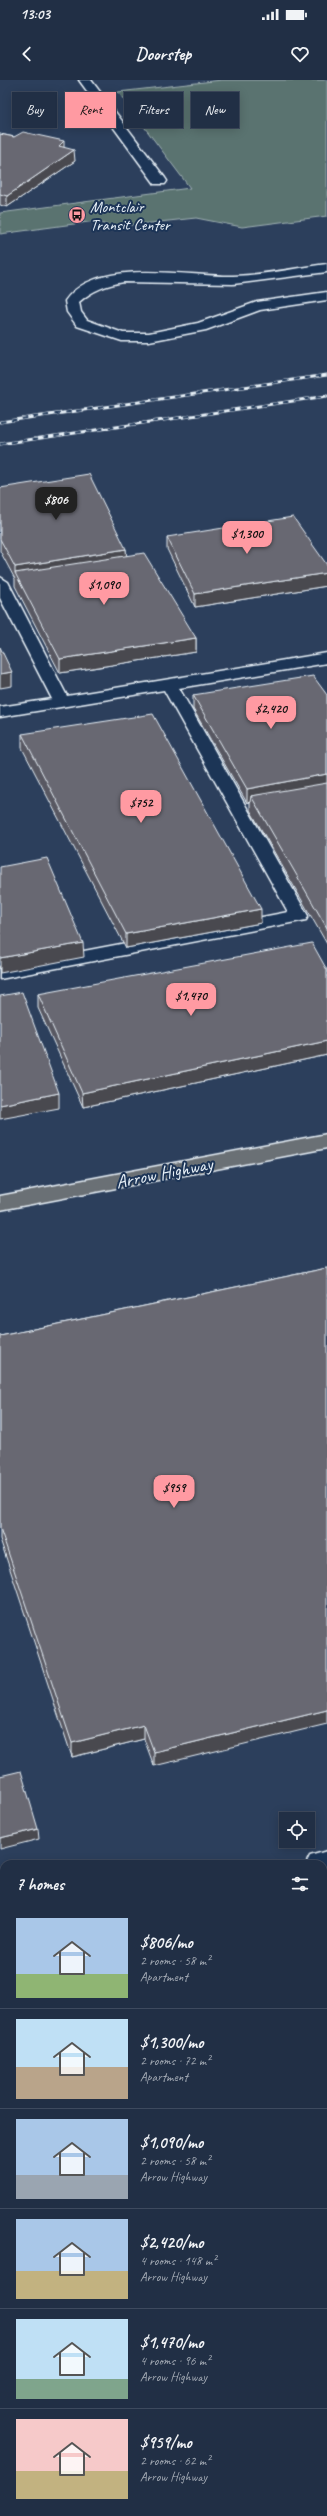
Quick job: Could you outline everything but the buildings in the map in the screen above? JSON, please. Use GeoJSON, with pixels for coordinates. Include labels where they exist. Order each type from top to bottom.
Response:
{"type":"FeatureCollection","features":[{"type":"Feature","properties":{"kind":"main road","name":"Arrow Highway"},"geometry":{"type":"LineString","coordinates":[[0,1203],[327,1141]]}},
{"type":"Feature","properties":{"kind":"lane"},"geometry":{"type":"LineString","coordinates":[[85,80],[160,181]]}},
{"type":"Feature","properties":{"kind":"lane"},"geometry":{"type":"LineString","coordinates":[[327,268],[233,280],[135,278],[110,280],[79,292],[72,301],[74,312],[82,323],[122,337],[149,337],[201,326],[257,306],[327,296]]}},
{"type":"Feature","properties":{"kind":"lane"},"geometry":{"type":"LineString","coordinates":[[0,582],[62,702]]}},
{"type":"Feature","properties":{"kind":"lane"},"geometry":{"type":"LineString","coordinates":[[0,712],[168,683],[327,658]]}},
{"type":"Feature","properties":{"kind":"lane"},"geometry":{"type":"LineString","coordinates":[[0,973],[299,916],[168,683]]}},
{"type":"Feature","properties":{"kind":"green space"},"geometry":{"type":"Polygon","coordinates":[[[222,80],[327,80],[327,216],[242,227],[196,218],[113,227],[96,221],[0,234],[0,213],[190,188],[145,128],[183,128],[183,92],[124,92],[124,100],[118,92],[222,80]]]}},
{"type":"Feature","properties":{"kind":"railway"},"geometry":{"type":"LineString","coordinates":[[0,422],[327,375]]}},
{"type":"Feature","properties":{"kind":"railway"},"geometry":{"type":"LineString","coordinates":[[0,444],[327,396]]}},
{"type":"Feature","properties":{"kind":"place","name":"Montclair Transit Center"},"geometry":{"type":"Point","coordinates":[77,215]}}]}
